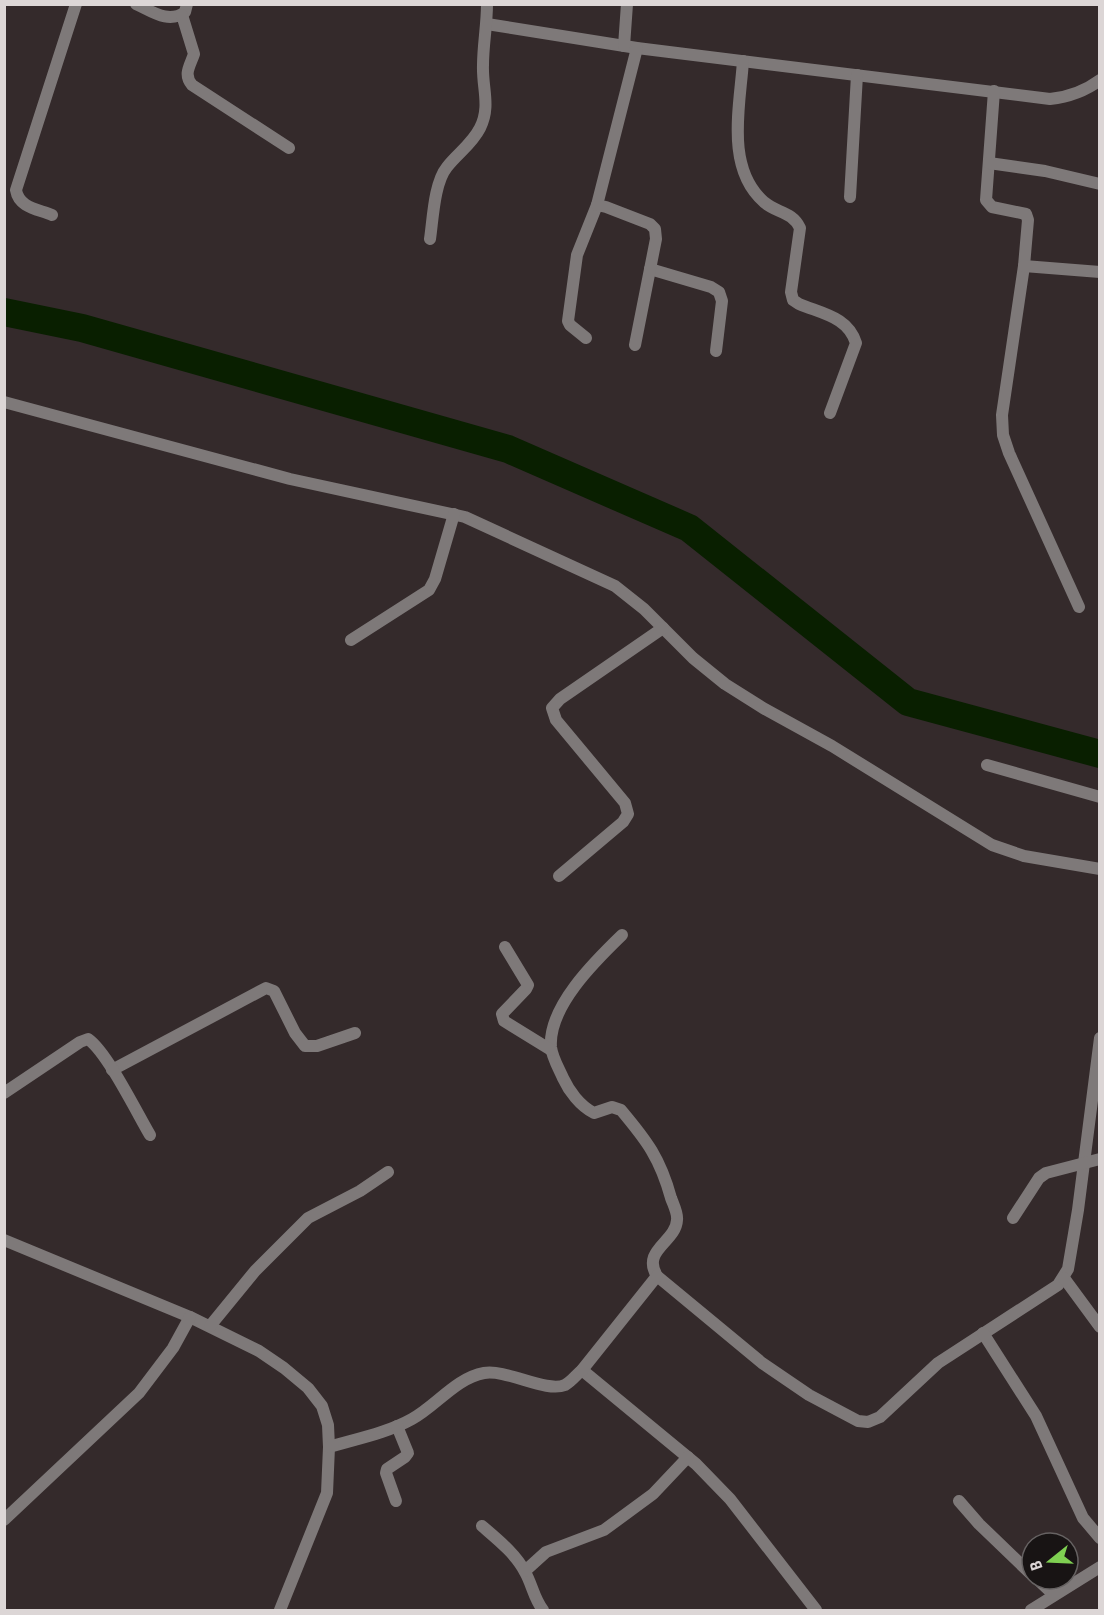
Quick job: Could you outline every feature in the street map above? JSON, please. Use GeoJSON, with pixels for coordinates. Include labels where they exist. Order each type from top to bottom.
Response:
{"type":"FeatureCollection","features":[{"type":"Feature","properties":{"kind":"street"},"geometry":{"type":"LineString","coordinates":[[52,215],[22,204],[17,197],[16,190],[76,4]]}},
{"type":"Feature","properties":{"kind":"street"},"geometry":{"type":"LineString","coordinates":[[136,4],[171,19],[184,10],[194,54],[187,70],[187,79],[192,85],[289,148]]}},
{"type":"Feature","properties":{"kind":"street"},"geometry":{"type":"LineString","coordinates":[[430,239],[439,182],[446,169],[469,145],[480,128],[487,107],[482,63],[487,4]]}},
{"type":"Feature","properties":{"kind":"street"},"geometry":{"type":"LineString","coordinates":[[624,46],[627,4]]}},
{"type":"Feature","properties":{"kind":"street"},"geometry":{"type":"LineString","coordinates":[[487,24],[636,48],[1050,99],[1069,97],[1100,80]]}},
{"type":"Feature","properties":{"kind":"street"},"geometry":{"type":"LineString","coordinates":[[586,338],[574,330],[568,321],[577,255],[597,205],[636,48]]}},
{"type":"Feature","properties":{"kind":"street"},"geometry":{"type":"LineString","coordinates":[[743,61],[738,144],[740,161],[755,192],[765,203],[789,214],[800,228],[791,292],[793,300],[845,323],[853,332],[856,343],[830,413]]}},
{"type":"Feature","properties":{"kind":"street"},"geometry":{"type":"LineString","coordinates":[[850,197],[857,75]]}},
{"type":"Feature","properties":{"kind":"street"},"geometry":{"type":"LineString","coordinates":[[994,91],[986,200],[992,207],[1026,214],[1028,220],[1024,266],[1002,415],[1003,435],[1079,607]]}},
{"type":"Feature","properties":{"kind":"street"},"geometry":{"type":"LineString","coordinates":[[988,163],[1045,171],[1100,183]]}},
{"type":"Feature","properties":{"kind":"street"},"geometry":{"type":"LineString","coordinates":[[597,205],[650,224],[655,229],[656,239],[635,345]]}},
{"type":"Feature","properties":{"kind":"street"},"geometry":{"type":"LineString","coordinates":[[1024,266],[1100,272]]}},
{"type":"Feature","properties":{"kind":"street"},"geometry":{"type":"LineString","coordinates":[[650,269],[711,287],[719,292],[722,301],[716,351]]}},
{"type":"Feature","properties":{"kind":"street"},"geometry":{"type":"LineString","coordinates":[[4,402],[290,479],[465,517],[615,586],[644,609],[693,658],[725,684],[852,758],[992,844],[1024,856],[1100,869]]}},
{"type":"Feature","properties":{"kind":"street"},"geometry":{"type":"LineString","coordinates":[[351,640],[429,590],[435,579],[454,514]]}},
{"type":"Feature","properties":{"kind":"street"},"geometry":{"type":"LineString","coordinates":[[560,876],[623,822],[628,814],[625,803],[556,720],[552,708],[560,699],[663,628]]}},
{"type":"Feature","properties":{"kind":"street"},"geometry":{"type":"LineString","coordinates":[[987,765],[1100,797]]}},
{"type":"Feature","properties":{"kind":"street"},"geometry":{"type":"LineString","coordinates":[[622,935],[591,965],[571,992],[555,1024],[551,1050],[574,1096],[594,1113],[612,1107],[621,1110],[657,1157],[677,1220],[674,1229],[652,1258],[652,1269],[657,1276],[784,1379],[858,1421],[868,1422],[880,1417],[938,1363],[1058,1285],[1064,1278],[1068,1269],[1084,1163],[1100,1038]]}},
{"type":"Feature","properties":{"kind":"street"},"geometry":{"type":"LineString","coordinates":[[505,946],[528,984],[526,990],[502,1014],[504,1022],[551,1050]]}},
{"type":"Feature","properties":{"kind":"street"},"geometry":{"type":"LineString","coordinates":[[112,1070],[266,987],[274,991],[295,1033],[305,1046],[317,1046],[355,1033]]}},
{"type":"Feature","properties":{"kind":"street"},"geometry":{"type":"LineString","coordinates":[[4,1093],[80,1042],[88,1040],[95,1044],[112,1070],[150,1135]]}},
{"type":"Feature","properties":{"kind":"street"},"geometry":{"type":"LineString","coordinates":[[1013,1218],[1039,1178],[1046,1173],[1100,1159]]}},
{"type":"Feature","properties":{"kind":"street"},"geometry":{"type":"LineString","coordinates":[[210,1326],[255,1271],[309,1218],[360,1191],[388,1172]]}},
{"type":"Feature","properties":{"kind":"street"},"geometry":{"type":"LineString","coordinates":[[4,1240],[210,1326],[259,1351],[308,1388],[322,1406],[328,1425],[327,1493],[279,1611]]}},
{"type":"Feature","properties":{"kind":"street"},"geometry":{"type":"LineString","coordinates":[[329,1447],[397,1426],[422,1414],[460,1384],[474,1376],[487,1373],[505,1375],[552,1387],[562,1386],[582,1370],[657,1276]]}},
{"type":"Feature","properties":{"kind":"street"},"geometry":{"type":"LineString","coordinates":[[1064,1278],[1100,1327]]}},
{"type":"Feature","properties":{"kind":"street"},"geometry":{"type":"LineString","coordinates":[[4,1520],[139,1393],[173,1348],[189,1319]]}},
{"type":"Feature","properties":{"kind":"street"},"geometry":{"type":"LineString","coordinates":[[983,1333],[1036,1416],[1083,1518],[1100,1538]]}},
{"type":"Feature","properties":{"kind":"street"},"geometry":{"type":"LineString","coordinates":[[582,1370],[688,1457],[730,1499],[816,1611]]}},
{"type":"Feature","properties":{"kind":"street"},"geometry":{"type":"LineString","coordinates":[[396,1501],[386,1473],[387,1469],[408,1453],[397,1426]]}},
{"type":"Feature","properties":{"kind":"street"},"geometry":{"type":"LineString","coordinates":[[525,1571],[546,1552],[604,1530],[653,1494],[688,1457]]}},
{"type":"Feature","properties":{"kind":"street"},"geometry":{"type":"LineString","coordinates":[[959,1501],[1020,1563]]}},
{"type":"Feature","properties":{"kind":"street"},"geometry":{"type":"LineString","coordinates":[[482,1526],[505,1546],[525,1571],[531,1589],[543,1611]]}},
{"type":"Feature","properties":{"kind":"street"},"geometry":{"type":"LineString","coordinates":[[1031,1611],[1100,1567]]}},
{"type":"Feature","properties":{"kind":"street"},"geometry":{"type":"LineString","coordinates":[[1050,1591],[1054,1595]]}},
{"type":"Feature","properties":{"kind":"waterway"},"geometry":{"type":"LineString","coordinates":[[4,312],[82,328],[508,449],[689,528],[908,702],[1100,754]]}}]}
